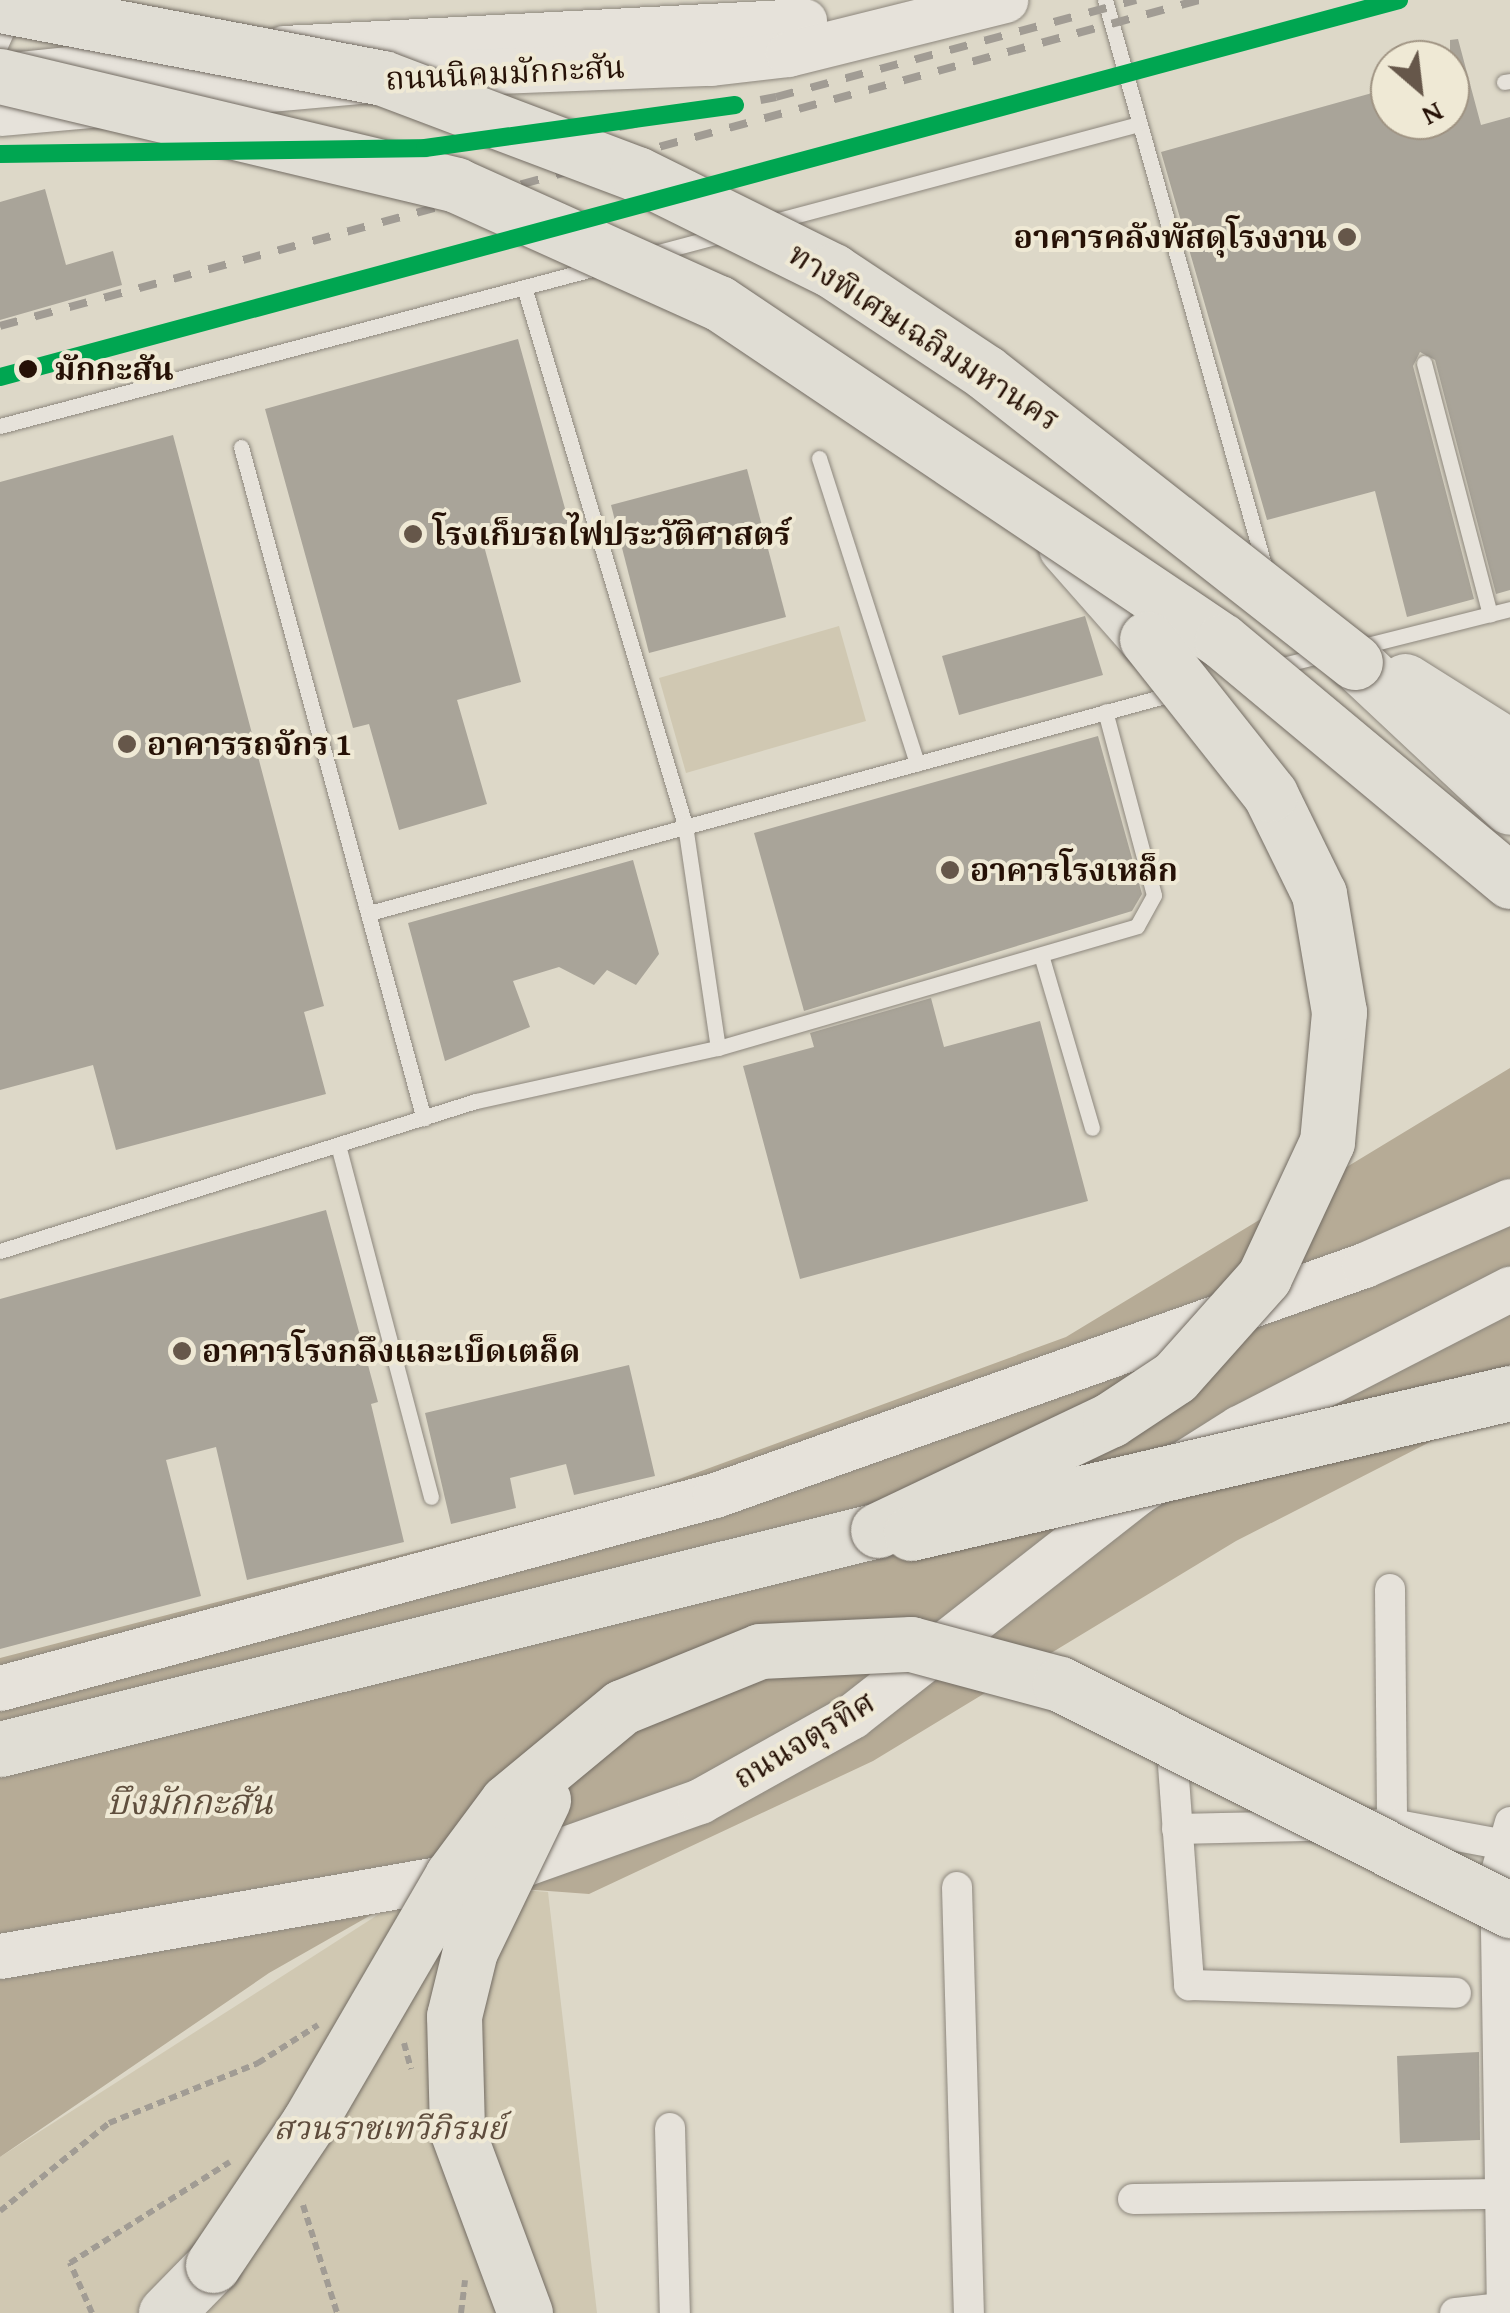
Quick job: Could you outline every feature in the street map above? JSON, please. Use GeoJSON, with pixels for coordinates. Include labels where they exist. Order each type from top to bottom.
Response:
{"type":"FeatureCollection","features":[{"type":"Feature","properties":{"kind":"highway","name":"ทางพิเศษเฉลิมมหานคร"},"geometry":{"type":"LineString","coordinates":[[0,5],[383,78],[638,174],[833,271],[985,372],[1356,662],[1510,807]]}},
{"type":"Feature","properties":{"kind":"highway"},"geometry":{"type":"LineString","coordinates":[[0,76],[353,156],[625,253],[788,343],[1046,524],[1222,640],[1510,881]]}},
{"type":"Feature","properties":{"kind":"highway"},"geometry":{"type":"LineString","coordinates":[[0,1749],[878,1530],[1110,1420],[1175,1377],[1264,1277],[1328,1142],[1339,1012],[1304,854],[1228,734],[1046,524]]}},
{"type":"Feature","properties":{"kind":"highway"},"geometry":{"type":"LineString","coordinates":[[1356,662],[1454,707],[1510,747]]}},
{"type":"Feature","properties":{"kind":"highway"},"geometry":{"type":"LineString","coordinates":[[878,1530],[959,1529],[1510,1393]]}},
{"type":"Feature","properties":{"kind":"highway"},"geometry":{"type":"LineString","coordinates":[[166,2313],[258,2204],[452,1876],[507,1802],[572,1744],[622,1707],[760,1651],[911,1644],[991,1661],[1124,1712],[1510,1910]]}},
{"type":"Feature","properties":{"kind":"highway"},"geometry":{"type":"LineString","coordinates":[[525,2313],[457,2130],[454,2016],[483,1920],[572,1744]]}},
{"type":"Feature","properties":{"kind":"main road","name":"ถนนนิคมมักกะสัน"},"geometry":{"type":"LineString","coordinates":[[0,113],[169,76],[441,36],[783,12],[894,0]]}},
{"type":"Feature","properties":{"kind":"main road","name":"ถนนนิคมมักกะสัน"},"geometry":{"type":"LineString","coordinates":[[441,36],[788,54],[1005,0]]}},
{"type":"Feature","properties":{"kind":"main road","name":"ถนนนิคมมักกะสัน"},"geometry":{"type":"LineString","coordinates":[[0,76],[169,76]]}},
{"type":"Feature","properties":{"kind":"main road"},"geometry":{"type":"LineString","coordinates":[[3,1689],[715,1495],[1380,1259],[1510,1201]]}},
{"type":"Feature","properties":{"kind":"main road","name":"ถนนจตุรทิศ"},"geometry":{"type":"LineString","coordinates":[[0,1956],[101,1934],[523,1864],[700,1801],[852,1716],[1136,1492],[1238,1428],[1510,1289]]}},
{"type":"Feature","properties":{"kind":"main road"},"geometry":{"type":"LineString","coordinates":[[0,1944],[101,1934]]}},
{"type":"Feature","properties":{"kind":"street"},"geometry":{"type":"LineString","coordinates":[[1390,1589],[1392,1824]]}},
{"type":"Feature","properties":{"kind":"street"},"geometry":{"type":"LineString","coordinates":[[1173,1764],[1182,1963],[1198,1991],[1456,1993]]}},
{"type":"Feature","properties":{"kind":"street"},"geometry":{"type":"LineString","coordinates":[[1177,1829],[1392,1824],[1505,1833],[1507,2108],[1502,2310],[1455,2313]]}},
{"type":"Feature","properties":{"kind":"street"},"geometry":{"type":"LineString","coordinates":[[957,1887],[969,2313]]}},
{"type":"Feature","properties":{"kind":"street"},"geometry":{"type":"LineString","coordinates":[[670,2128],[675,2313]]}},
{"type":"Feature","properties":{"kind":"street"},"geometry":{"type":"LineString","coordinates":[[1133,2199],[1505,2173]]}},
{"type":"Feature","properties":{"kind":"lane"},"geometry":{"type":"LineString","coordinates":[[0,46],[20,0]]}},
{"type":"Feature","properties":{"kind":"lane"},"geometry":{"type":"LineString","coordinates":[[1105,0],[1135,125],[1281,625]]}},
{"type":"Feature","properties":{"kind":"lane"},"geometry":{"type":"LineString","coordinates":[[0,426],[1135,125]]}},
{"type":"Feature","properties":{"kind":"lane"},"geometry":{"type":"LineString","coordinates":[[524,287],[685,824],[718,1048]]}},
{"type":"Feature","properties":{"kind":"lane"},"geometry":{"type":"LineString","coordinates":[[1424,363],[1490,615]]}},
{"type":"Feature","properties":{"kind":"lane"},"geometry":{"type":"LineString","coordinates":[[241,447],[373,912],[424,1118]]}},
{"type":"Feature","properties":{"kind":"lane"},"geometry":{"type":"LineString","coordinates":[[819,458],[917,764]]}},
{"type":"Feature","properties":{"kind":"lane"},"geometry":{"type":"LineString","coordinates":[[1236,677],[1510,610]]}},
{"type":"Feature","properties":{"kind":"lane"},"geometry":{"type":"LineString","coordinates":[[1286,644],[1292,662]]}},
{"type":"Feature","properties":{"kind":"lane"},"geometry":{"type":"LineString","coordinates":[[373,912],[1217,682]]}},
{"type":"Feature","properties":{"kind":"lane"},"geometry":{"type":"LineString","coordinates":[[0,1251],[424,1118],[718,1048],[1042,958],[1137,926],[1154,894],[1106,711]]}},
{"type":"Feature","properties":{"kind":"lane"},"geometry":{"type":"LineString","coordinates":[[1042,958],[1092,1128]]}},
{"type":"Feature","properties":{"kind":"lane"},"geometry":{"type":"LineString","coordinates":[[338,1146],[431,1497]]}},
{"type":"Feature","properties":{"kind":"path"},"geometry":{"type":"LineString","coordinates":[[0,2212],[11,2204]]}},
{"type":"Feature","properties":{"kind":"green space"},"geometry":{"type":"Polygon","coordinates":[[[839,626],[866,721],[686,773],[659,678],[839,626]]]}},
{"type":"Feature","properties":{"kind":"green space","name":"สวนราชเทวีภิรมย์"},"geometry":{"type":"Polygon","coordinates":[[[429,1882],[548,1892],[597,2313],[0,2313],[0,2157],[429,1882]]]}},
{"type":"Feature","properties":{"kind":"water","name":"บึงมักกะสัน"},"geometry":{"type":"Polygon","coordinates":[[[1510,1068],[1510,1401],[1236,1541],[873,1761],[589,1894],[429,1882],[269,1973],[0,2157],[0,1658],[644,1492],[1066,1337],[1510,1068]]]}},
{"type":"Feature","properties":{"kind":"building","name":"อาคารคลังพัสดุโรงงาน"},"geometry":{"type":"Polygon","coordinates":[[[1470,84],[1481,125],[1510,117],[1510,590],[1496,594],[1435,360],[1420,352],[1413,366],[1474,599],[1407,617],[1375,491],[1267,520],[1161,152],[1370,94],[1370,140],[1470,140],[1470,84]]]}},
{"type":"Feature","properties":{"kind":"building"},"geometry":{"type":"Polygon","coordinates":[[[45,189],[66,265],[113,251],[122,285],[0,320],[0,202],[45,189]]]}},
{"type":"Feature","properties":{"kind":"building","name":"โรงเก็บรถไฟประวัติศาสตร์"},"geometry":{"type":"Polygon","coordinates":[[[518,339],[569,523],[484,546],[521,682],[457,700],[487,804],[399,830],[369,724],[353,728],[265,409],[518,339]]]}},
{"type":"Feature","properties":{"kind":"building","name":"อาคารรถจักร 1"},"geometry":{"type":"Polygon","coordinates":[[[173,435],[324,1006],[304,1012],[326,1094],[116,1150],[93,1065],[0,1090],[0,482],[173,435]]]}},
{"type":"Feature","properties":{"kind":"building"},"geometry":{"type":"Polygon","coordinates":[[[747,469],[786,617],[649,653],[611,505],[747,469]]]}},
{"type":"Feature","properties":{"kind":"building"},"geometry":{"type":"Polygon","coordinates":[[[1085,616],[1103,675],[959,715],[942,656],[1085,616]]]}},
{"type":"Feature","properties":{"kind":"building","name":"อาคารโรงเหล็ก"},"geometry":{"type":"Polygon","coordinates":[[[1098,736],[1142,894],[1132,911],[804,1011],[754,833],[1098,736]]]}},
{"type":"Feature","properties":{"kind":"building"},"geometry":{"type":"Polygon","coordinates":[[[633,860],[659,954],[636,985],[607,970],[594,985],[559,967],[513,981],[530,1027],[445,1061],[408,923],[633,860]]]}},
{"type":"Feature","properties":{"kind":"building"},"geometry":{"type":"Polygon","coordinates":[[[931,998],[944,1047],[1040,1021],[1088,1201],[800,1279],[743,1066],[814,1047],[810,1033],[931,998]]]}},
{"type":"Feature","properties":{"kind":"building"},"geometry":{"type":"Polygon","coordinates":[[[326,1210],[378,1402],[371,1404],[404,1542],[247,1580],[216,1447],[166,1460],[201,1596],[0,1649],[0,1299],[326,1210]]]}},
{"type":"Feature","properties":{"kind":"building"},"geometry":{"type":"Polygon","coordinates":[[[629,1365],[655,1476],[574,1495],[566,1464],[510,1478],[516,1508],[451,1524],[425,1413],[629,1365]]]}},
{"type":"Feature","properties":{"kind":"building"},"geometry":{"type":"Polygon","coordinates":[[[1479,2052],[1480,2140],[1400,2143],[1397,2056],[1479,2052]]]}},
{"type":"Feature","properties":{"kind":"railway"},"geometry":{"type":"LineString","coordinates":[[0,154],[297,156],[619,127],[776,97],[1136,0]]}},
{"type":"Feature","properties":{"kind":"railway"},"geometry":{"type":"LineString","coordinates":[[0,326],[1199,0]]}},
{"type":"Feature","properties":{"kind":"transit line"},"geometry":{"type":"LineString","coordinates":[[0,377],[1399,0]]}},
{"type":"Feature","properties":{"kind":"transit line"},"geometry":{"type":"LineString","coordinates":[[0,154],[425,148],[735,105]]}},
{"type":"Feature","properties":{"kind":"place","name":"อาคารคลังพัสดุโรงงาน"},"geometry":{"type":"Point","coordinates":[1347,237]}},
{"type":"Feature","properties":{"kind":"place","name":"มักกะสัน"},"geometry":{"type":"Point","coordinates":[28,369]}},
{"type":"Feature","properties":{"kind":"place","name":"โรงเก็บรถไฟประวัติศาสตร์"},"geometry":{"type":"Point","coordinates":[413,534]}},
{"type":"Feature","properties":{"kind":"place","name":"อาคารรถจักร 1"},"geometry":{"type":"Point","coordinates":[127,744]}},
{"type":"Feature","properties":{"kind":"place","name":"อาคารโรงเหล็ก"},"geometry":{"type":"Point","coordinates":[950,870]}},
{"type":"Feature","properties":{"kind":"place","name":"อาคารโรงกลึงและเบ็ดเตล็ด"},"geometry":{"type":"Point","coordinates":[182,1351]}}]}
